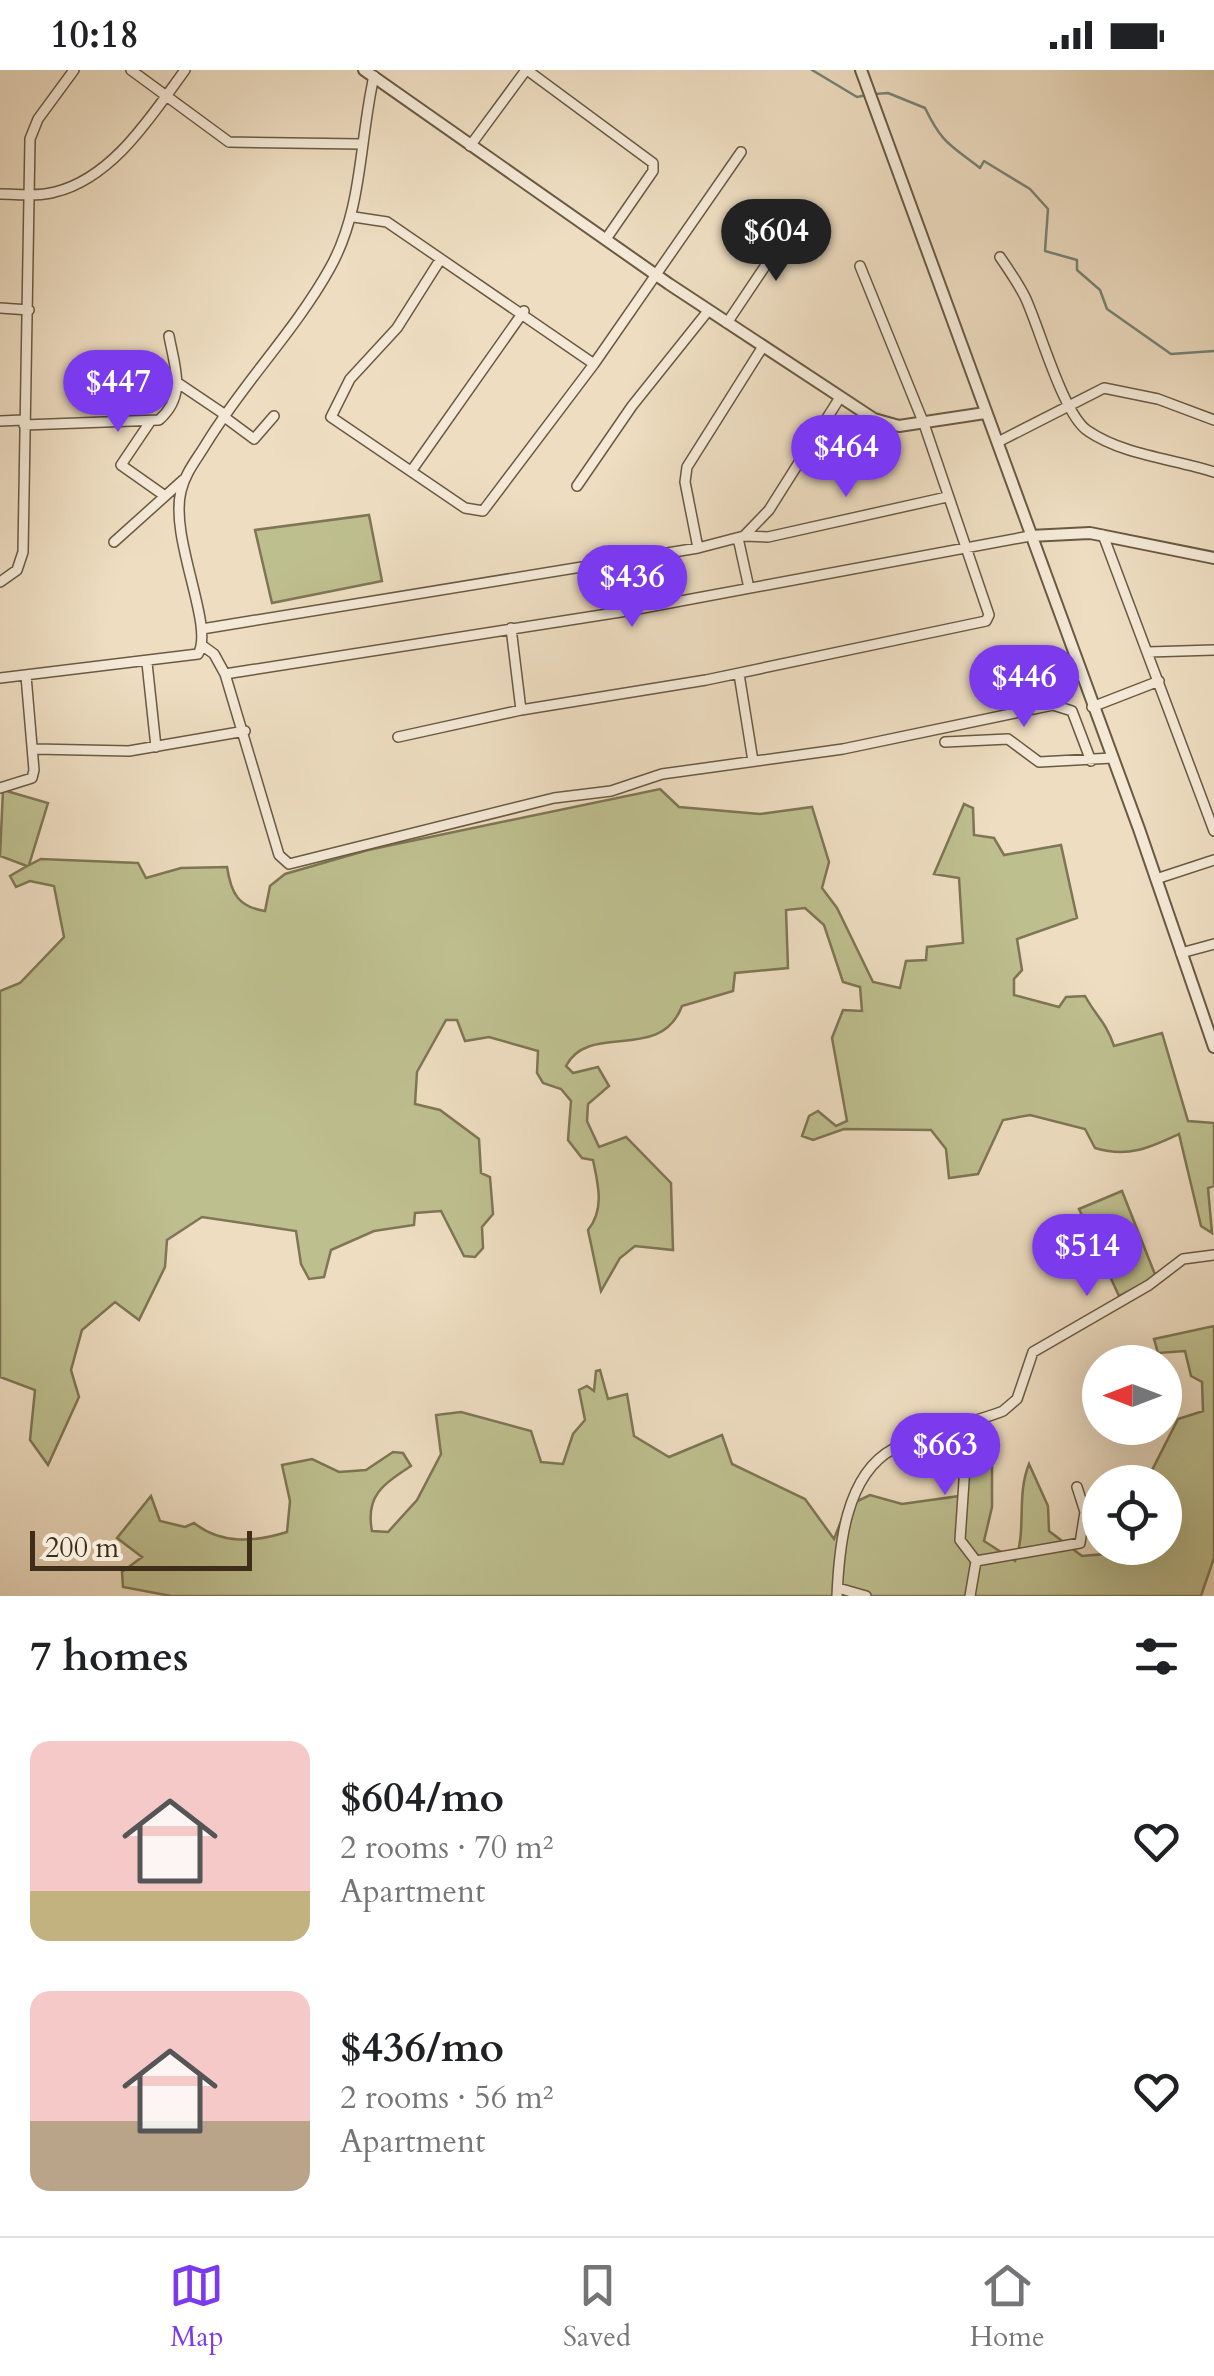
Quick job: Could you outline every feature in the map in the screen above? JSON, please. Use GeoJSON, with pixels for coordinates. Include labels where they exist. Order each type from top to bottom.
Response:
{"type":"FeatureCollection","features":[{"type":"Feature","properties":{"kind":"street"},"geometry":{"type":"LineString","coordinates":[[0,582],[16,570],[24,552],[30,139],[44,109],[74,70]]}},
{"type":"Feature","properties":{"kind":"street"},"geometry":{"type":"LineString","coordinates":[[131,70],[235,143],[361,144]]}},
{"type":"Feature","properties":{"kind":"street"},"geometry":{"type":"LineString","coordinates":[[0,194],[59,192],[90,178],[134,137],[185,70]]}},
{"type":"Feature","properties":{"kind":"street"},"geometry":{"type":"LineString","coordinates":[[470,146],[526,70],[653,162],[653,171],[606,239]]}},
{"type":"Feature","properties":{"kind":"street"},"geometry":{"type":"LineString","coordinates":[[861,70],[1214,1047]]}},
{"type":"Feature","properties":{"kind":"street"},"geometry":{"type":"LineString","coordinates":[[114,542],[186,477],[223,415],[329,269],[354,218],[370,73],[708,311],[839,398],[888,424],[924,424],[985,413]]}},
{"type":"Feature","properties":{"kind":"street"},"geometry":{"type":"LineString","coordinates":[[440,260],[396,328],[350,378],[331,416],[465,508],[483,510],[594,364],[741,152]]}},
{"type":"Feature","properties":{"kind":"street"},"geometry":{"type":"LineString","coordinates":[[354,218],[387,222],[524,312],[594,364]]}},
{"type":"Feature","properties":{"kind":"street"},"geometry":{"type":"LineString","coordinates":[[727,323],[794,223]]}},
{"type":"Feature","properties":{"kind":"street"},"geometry":{"type":"LineString","coordinates":[[1000,257],[1026,298],[1070,405],[1087,431],[1136,451],[1214,472]]}},
{"type":"Feature","properties":{"kind":"street"},"geometry":{"type":"LineString","coordinates":[[398,737],[521,710],[739,674],[980,625],[988,615],[966,547],[924,424],[860,266]]}},
{"type":"Feature","properties":{"kind":"street"},"geometry":{"type":"LineString","coordinates":[[0,308],[29,310]]}},
{"type":"Feature","properties":{"kind":"street"},"geometry":{"type":"LineString","coordinates":[[576,486],[632,406],[708,311]]}},
{"type":"Feature","properties":{"kind":"street"},"geometry":{"type":"LineString","coordinates":[[412,470],[524,312]]}},
{"type":"Feature","properties":{"kind":"street"},"geometry":{"type":"LineString","coordinates":[[0,421],[150,422],[162,418],[175,403],[178,382],[169,336]]}},
{"type":"Feature","properties":{"kind":"street"},"geometry":{"type":"LineString","coordinates":[[698,548],[686,472],[762,348]]}},
{"type":"Feature","properties":{"kind":"street"},"geometry":{"type":"LineString","coordinates":[[178,382],[254,439],[274,416]]}},
{"type":"Feature","properties":{"kind":"street"},"geometry":{"type":"LineString","coordinates":[[998,442],[1104,388],[1158,399],[1214,420]]}},
{"type":"Feature","properties":{"kind":"street"},"geometry":{"type":"LineString","coordinates":[[748,588],[741,537],[788,484],[839,398]]}},
{"type":"Feature","properties":{"kind":"street"},"geometry":{"type":"LineString","coordinates":[[150,422],[122,465],[164,496]]}},
{"type":"Feature","properties":{"kind":"street"},"geometry":{"type":"LineString","coordinates":[[0,678],[192,658],[203,646],[178,534],[186,477]]}},
{"type":"Feature","properties":{"kind":"street"},"geometry":{"type":"LineString","coordinates":[[202,629],[698,548],[741,537],[768,537],[947,497]]}},
{"type":"Feature","properties":{"kind":"street"},"geometry":{"type":"LineString","coordinates":[[1103,535],[1214,831]]}},
{"type":"Feature","properties":{"kind":"street"},"geometry":{"type":"LineString","coordinates":[[224,674],[748,588],[1030,536],[1103,535],[1214,558]]}},
{"type":"Feature","properties":{"kind":"street"},"geometry":{"type":"LineString","coordinates":[[511,628],[521,710]]}},
{"type":"Feature","properties":{"kind":"street"},"geometry":{"type":"LineString","coordinates":[[203,646],[214,654],[224,674],[245,731],[279,855],[289,864],[554,798],[611,791],[662,774],[843,749],[1053,705],[1072,711],[1092,760]]}},
{"type":"Feature","properties":{"kind":"street"},"geometry":{"type":"LineString","coordinates":[[1148,652],[1214,650]]}},
{"type":"Feature","properties":{"kind":"street"},"geometry":{"type":"LineString","coordinates":[[146,663],[156,747]]}},
{"type":"Feature","properties":{"kind":"street"},"geometry":{"type":"LineString","coordinates":[[739,674],[753,761]]}},
{"type":"Feature","properties":{"kind":"street"},"geometry":{"type":"LineString","coordinates":[[0,788],[32,778],[35,748],[26,676]]}},
{"type":"Feature","properties":{"kind":"street"},"geometry":{"type":"LineString","coordinates":[[1092,708],[1159,681]]}},
{"type":"Feature","properties":{"kind":"street"},"geometry":{"type":"LineString","coordinates":[[35,748],[128,751],[245,731]]}},
{"type":"Feature","properties":{"kind":"street"},"geometry":{"type":"LineString","coordinates":[[945,742],[1008,739],[1040,762],[1112,758]]}},
{"type":"Feature","properties":{"kind":"street"},"geometry":{"type":"LineString","coordinates":[[1156,878],[1214,860]]}},
{"type":"Feature","properties":{"kind":"street"},"geometry":{"type":"LineString","coordinates":[[1181,953],[1214,944]]}},
{"type":"Feature","properties":{"kind":"street"},"geometry":{"type":"LineString","coordinates":[[866,1596],[837,1592],[841,1533],[865,1476],[880,1456],[1004,1411],[1017,1399],[1033,1352],[1149,1286],[1183,1259],[1214,1255]]}},
{"type":"Feature","properties":{"kind":"street"},"geometry":{"type":"LineString","coordinates":[[968,1422],[960,1540],[976,1561],[970,1596]]}},
{"type":"Feature","properties":{"kind":"street"},"geometry":{"type":"LineString","coordinates":[[976,1561],[1080,1543],[1085,1512],[1077,1487]]}},
{"type":"Feature","properties":{"kind":"green space"},"geometry":{"type":"Polygon","coordinates":[[[369,515],[382,581],[272,603],[255,530],[369,515]]]}},
{"type":"Feature","properties":{"kind":"green space"},"geometry":{"type":"Polygon","coordinates":[[[660,789],[679,807],[760,814],[812,807],[829,862],[822,888],[837,908],[873,982],[900,988],[906,961],[926,960],[927,947],[963,943],[959,878],[934,874],[964,804],[973,808],[974,835],[994,838],[1004,855],[1061,845],[1077,918],[1017,939],[1022,970],[1014,979],[1014,995],[1059,1007],[1066,997],[1085,996],[1114,1046],[1162,1033],[1188,1121],[1214,1123],[1214,1186],[1208,1188],[1212,1233],[1201,1226],[1179,1134],[1148,1147],[1118,1152],[1095,1148],[1085,1129],[1030,1115],[1003,1120],[978,1174],[949,1178],[946,1149],[931,1130],[844,1129],[813,1140],[802,1136],[809,1116],[818,1111],[836,1126],[847,1121],[832,1038],[843,1010],[862,1011],[860,987],[843,982],[824,925],[805,908],[786,910],[788,968],[735,973],[733,991],[682,1006],[672,1023],[658,1034],[591,1046],[577,1053],[566,1066],[573,1073],[598,1067],[609,1086],[588,1104],[587,1121],[599,1147],[626,1137],[671,1183],[673,1250],[635,1246],[620,1258],[601,1291],[588,1230],[597,1214],[597,1178],[593,1160],[582,1158],[568,1140],[571,1101],[561,1089],[543,1083],[537,1073],[538,1051],[489,1037],[465,1041],[457,1020],[446,1020],[417,1072],[415,1104],[440,1110],[479,1139],[481,1173],[490,1177],[493,1214],[482,1227],[483,1248],[475,1257],[464,1256],[441,1211],[415,1213],[414,1225],[374,1231],[331,1250],[324,1277],[309,1279],[301,1264],[296,1231],[202,1217],[167,1240],[165,1267],[139,1320],[115,1302],[82,1330],[71,1370],[79,1397],[48,1465],[30,1440],[35,1390],[0,1377],[0,991],[20,983],[64,937],[54,886],[30,881],[16,887],[10,876],[27,866],[0,856],[3,790],[48,803],[29,865],[41,859],[138,863],[146,878],[181,868],[227,867],[237,897],[248,906],[265,911],[270,886],[285,874],[368,850],[660,789]]]}},
{"type":"Feature","properties":{"kind":"green space"},"geometry":{"type":"Polygon","coordinates":[[[1122,1191],[1156,1277],[1119,1296],[1079,1209],[1122,1191]]]}},
{"type":"Feature","properties":{"kind":"green space"},"geometry":{"type":"Polygon","coordinates":[[[1214,1326],[1214,1558],[1201,1596],[171,1596],[123,1587],[122,1572],[142,1557],[117,1538],[151,1496],[160,1521],[185,1527],[194,1523],[216,1535],[239,1540],[263,1538],[287,1532],[290,1501],[282,1465],[312,1459],[339,1472],[366,1470],[393,1452],[403,1453],[411,1466],[385,1485],[371,1508],[372,1531],[388,1532],[417,1500],[441,1454],[436,1415],[461,1412],[531,1431],[541,1462],[563,1464],[573,1434],[585,1420],[579,1390],[587,1386],[594,1391],[596,1371],[600,1370],[608,1399],[627,1394],[634,1436],[669,1457],[722,1435],[732,1464],[805,1499],[834,1539],[847,1506],[870,1495],[902,1504],[959,1496],[972,1457],[992,1465],[992,1507],[984,1541],[1015,1561],[1029,1464],[1048,1506],[1049,1531],[1082,1556],[1082,1565],[1182,1565],[1182,1465],[1155,1465],[1165,1445],[1182,1445],[1182,1418],[1203,1411],[1202,1382],[1191,1376],[1182,1345],[1156,1345],[1154,1339],[1214,1326]]]}},
{"type":"Feature","properties":{"kind":"waterway"},"geometry":{"type":"LineString","coordinates":[[812,70],[857,97],[867,95]]}},
{"type":"Feature","properties":{"kind":"waterway"},"geometry":{"type":"LineString","coordinates":[[875,94],[888,93],[925,108],[942,136],[980,168],[984,161],[1030,189],[1048,209],[1045,251],[1077,260],[1077,270],[1100,290],[1107,309],[1171,354],[1214,351]]}}]}
